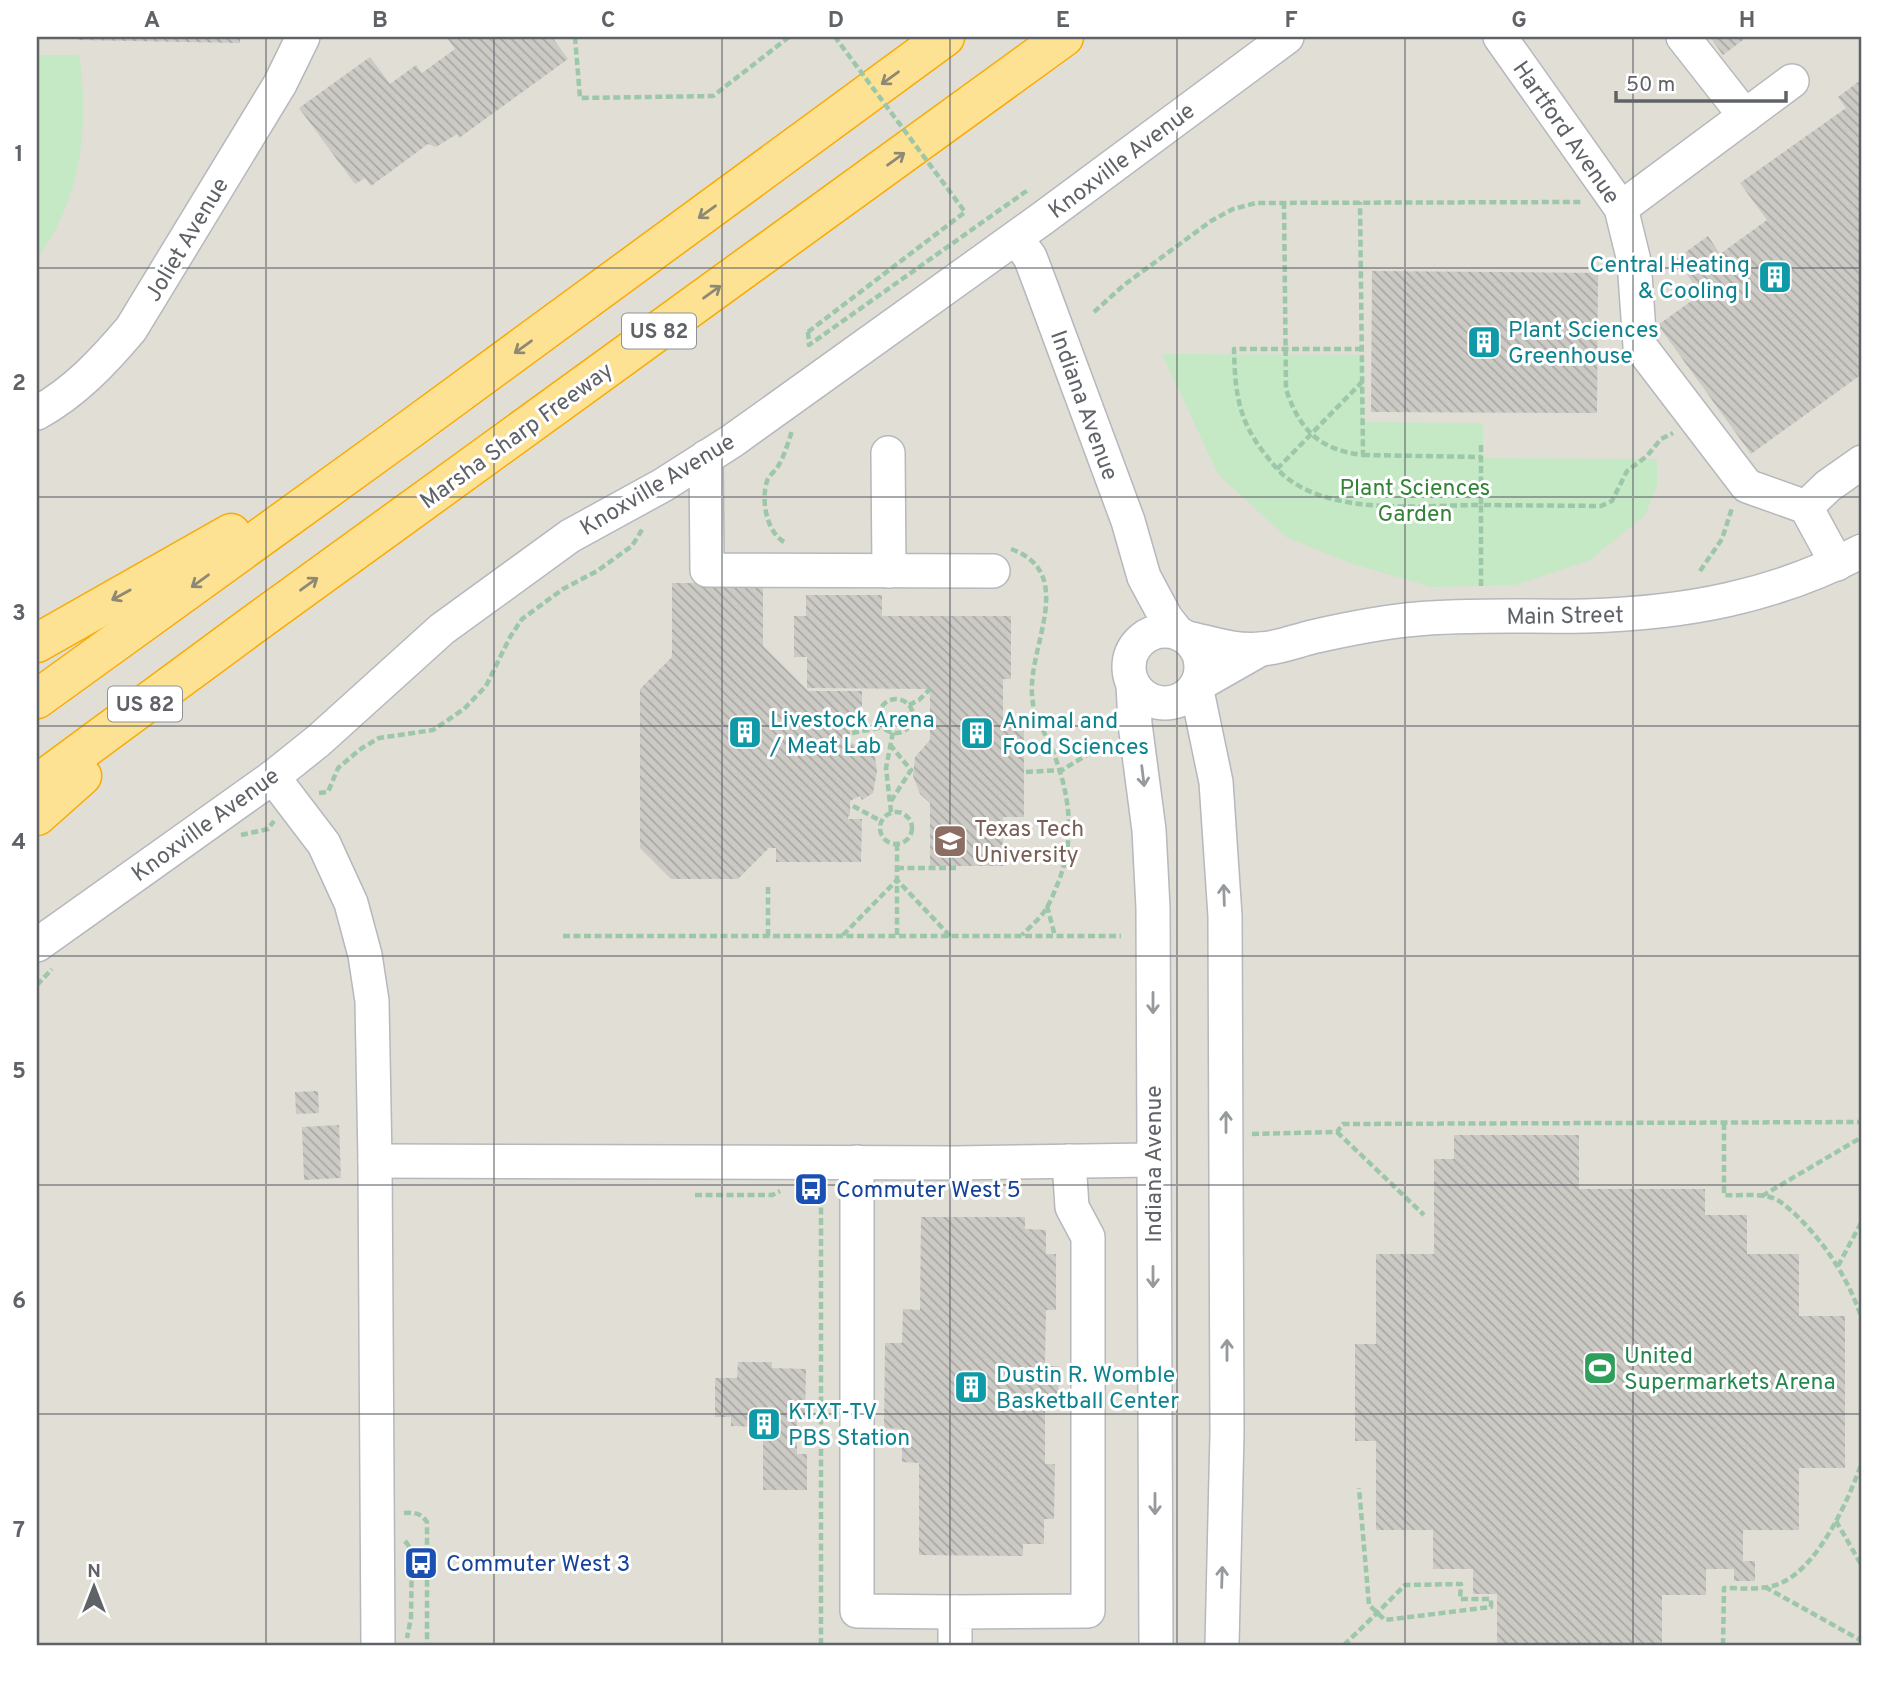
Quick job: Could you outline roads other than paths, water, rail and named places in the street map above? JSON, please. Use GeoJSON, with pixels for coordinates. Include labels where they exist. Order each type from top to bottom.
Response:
{"type":"FeatureCollection","features":[{"type":"Feature","properties":{"kind":"highway","name":"US 82"},"geometry":{"type":"LineString","coordinates":[[37,699],[945,37]]}},
{"type":"Feature","properties":{"kind":"highway","name":"Marsha Sharp Freeway"},"geometry":{"type":"LineString","coordinates":[[37,784],[1064,37]]}},
{"type":"Feature","properties":{"kind":"highway"},"geometry":{"type":"LineString","coordinates":[[37,643],[394,441]]}},
{"type":"Feature","properties":{"kind":"highway"},"geometry":{"type":"LineString","coordinates":[[37,816],[254,624]]}},
{"type":"Feature","properties":{"kind":"street","name":"Joliet Avenue"},"geometry":{"type":"LineString","coordinates":[[37,414],[79,386],[131,329],[280,84],[303,37]]}},
{"type":"Feature","properties":{"kind":"street","name":"Knoxville Avenue"},"geometry":{"type":"LineString","coordinates":[[49,953],[318,741],[442,629],[570,536],[653,491],[706,457],[1016,237],[1287,37]]}},
{"type":"Feature","properties":{"kind":"street","name":"Hartford Avenue"},"geometry":{"type":"LineString","coordinates":[[1500,37],[1606,205],[1634,261],[1640,346],[1747,486],[1806,507]]}},
{"type":"Feature","properties":{"kind":"street"},"geometry":{"type":"LineString","coordinates":[[1683,37],[1745,116]]}},
{"type":"Feature","properties":{"kind":"street"},"geometry":{"type":"LineString","coordinates":[[1606,205],[1745,116],[1792,81]]}},
{"type":"Feature","properties":{"kind":"street","name":"Indiana Avenue"},"geometry":{"type":"LineString","coordinates":[[1016,237],[1030,257],[1041,286],[1128,521],[1144,577],[1166,618],[1182,635]]}},
{"type":"Feature","properties":{"kind":"street"},"geometry":{"type":"LineString","coordinates":[[888,453],[889,571]]}},
{"type":"Feature","properties":{"kind":"street"},"geometry":{"type":"LineString","coordinates":[[706,457],[707,570],[889,571],[996,560]]}},
{"type":"Feature","properties":{"kind":"street"},"geometry":{"type":"LineString","coordinates":[[1849,558],[1806,507],[1828,486],[1862,462]]}},
{"type":"Feature","properties":{"kind":"street","name":"Main Street"},"geometry":{"type":"LineString","coordinates":[[1182,635],[1237,649],[1261,649],[1370,624],[1418,619],[1609,615],[1696,608],[1775,587],[1849,558]]}},
{"type":"Feature","properties":{"kind":"street","name":"Indiana Avenue"},"geometry":{"type":"LineString","coordinates":[[1144,577],[1132,668],[1135,724],[1149,830],[1152,895],[1156,1645]]}},
{"type":"Feature","properties":{"kind":"street"},"geometry":{"type":"LineString","coordinates":[[1166,630],[1182,635],[1196,646],[1200,657],[1202,669],[1196,686],[1185,698],[1161,704],[1140,694],[1132,668],[1137,643],[1155,632],[1166,630]]}},
{"type":"Feature","properties":{"kind":"street","name":"Main Street"},"geometry":{"type":"LineString","coordinates":[[1196,686],[1261,649]]}},
{"type":"Feature","properties":{"kind":"street"},"geometry":{"type":"LineString","coordinates":[[1196,686],[1216,782],[1225,916],[1227,1433],[1222,1645]]}},
{"type":"Feature","properties":{"kind":"street"},"geometry":{"type":"LineString","coordinates":[[273,777],[324,844],[351,903],[365,955],[372,1001],[378,1645]]}},
{"type":"Feature","properties":{"kind":"street"},"geometry":{"type":"LineString","coordinates":[[375,1161],[1152,1160]]}},
{"type":"Feature","properties":{"kind":"street"},"geometry":{"type":"LineString","coordinates":[[857,1162],[857,1611],[955,1612],[1088,1611],[1088,1237],[1072,1207],[1069,1161]]}},
{"type":"Feature","properties":{"kind":"street"},"geometry":{"type":"LineString","coordinates":[[955,1612],[955,1645]]}},
{"type":"Feature","properties":{"kind":"place","name":"Central Heating & Cooling I"},"geometry":{"type":"Point","coordinates":[1775,277]}},
{"type":"Feature","properties":{"kind":"place","name":"Plant Sciences Greenhouse"},"geometry":{"type":"Point","coordinates":[1484,342]}},
{"type":"Feature","properties":{"kind":"place","name":"Livestock Arena / Meat Lab"},"geometry":{"type":"Point","coordinates":[745,732]}},
{"type":"Feature","properties":{"kind":"place","name":"Animal and Food Sciences"},"geometry":{"type":"Point","coordinates":[977,733]}},
{"type":"Feature","properties":{"kind":"place","name":"Texas Tech University"},"geometry":{"type":"Point","coordinates":[950,841]}},
{"type":"Feature","properties":{"kind":"place","name":"Commuter West 5"},"geometry":{"type":"Point","coordinates":[811,1189]}},
{"type":"Feature","properties":{"kind":"place","name":"United Supermarkets Arena"},"geometry":{"type":"Point","coordinates":[1600,1368]}},
{"type":"Feature","properties":{"kind":"place","name":"Dustin R. Womble Basketball Center"},"geometry":{"type":"Point","coordinates":[971,1387]}},
{"type":"Feature","properties":{"kind":"place","name":"KTXT-TV PBS Station"},"geometry":{"type":"Point","coordinates":[764,1424]}},
{"type":"Feature","properties":{"kind":"place","name":"Commuter West 3"},"geometry":{"type":"Point","coordinates":[421,1563]}},
{"type":"Feature","properties":{"kind":"park label","name":"Plant Sciences Garden"},"geometry":{"type":"Point","coordinates":[1415,500]}}]}
